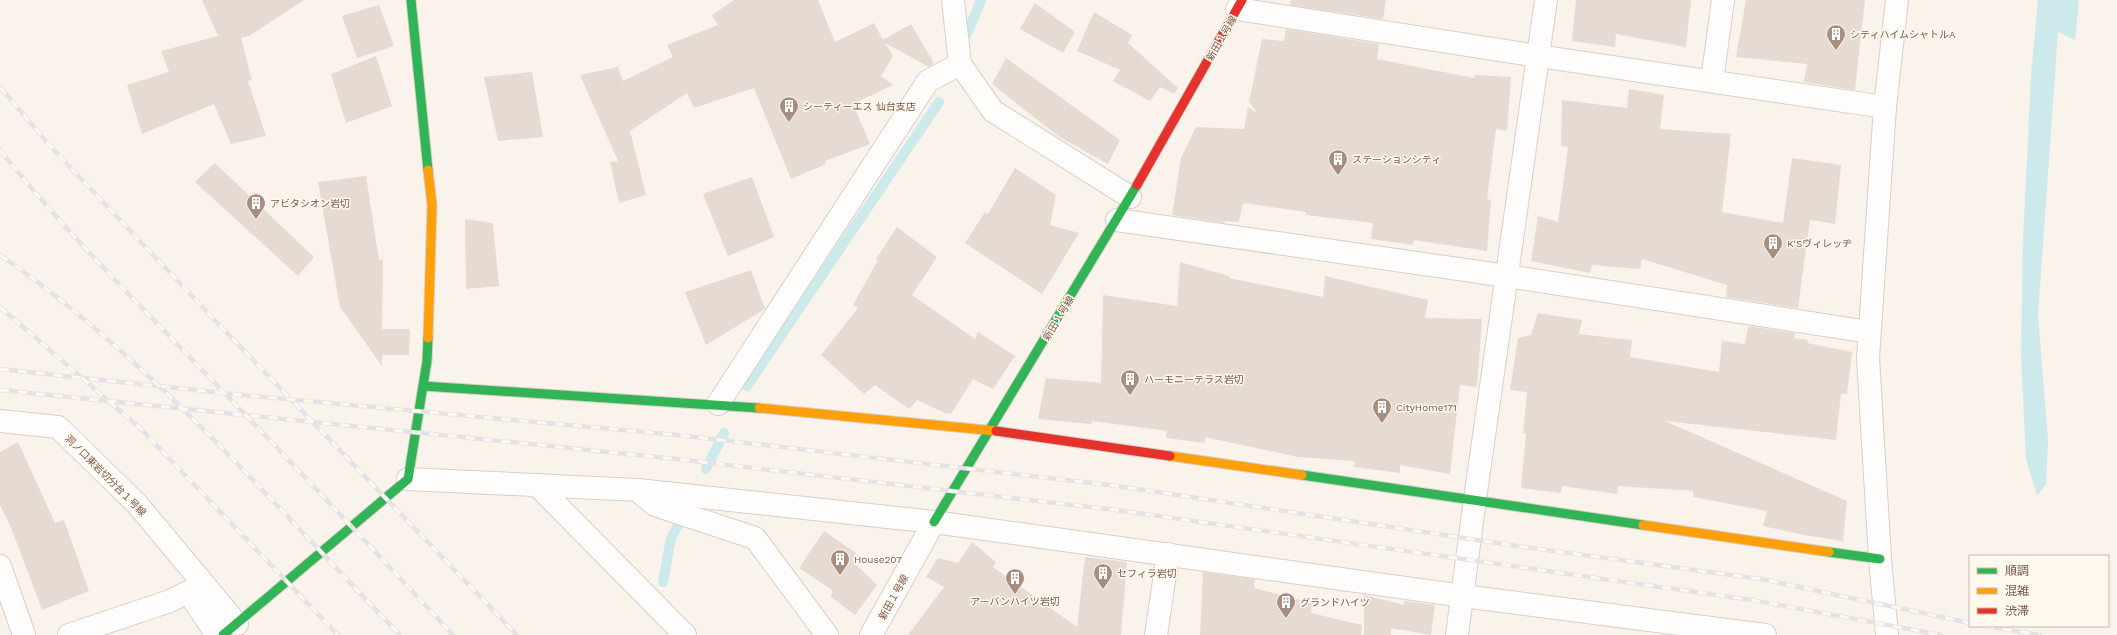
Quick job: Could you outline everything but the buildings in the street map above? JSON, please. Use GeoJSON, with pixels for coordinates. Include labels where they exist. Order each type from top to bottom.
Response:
{"type":"FeatureCollection","features":[{"type":"Feature","properties":{"kind":"street"},"geometry":{"type":"LineString","coordinates":[[230,629],[408,479],[427,360],[432,205],[420,106],[411,0]]}},
{"type":"Feature","properties":{"kind":"street"},"geometry":{"type":"LineString","coordinates":[[953,0],[960,64],[993,111],[1130,197]]}},
{"type":"Feature","properties":{"kind":"street"},"geometry":{"type":"LineString","coordinates":[[1457,635],[1546,0]]}},
{"type":"Feature","properties":{"kind":"street"},"geometry":{"type":"LineString","coordinates":[[1712,81],[1723,0]]}},
{"type":"Feature","properties":{"kind":"street"},"geometry":{"type":"LineString","coordinates":[[1887,635],[1880,559],[1868,358],[1885,107],[1897,0]]}},
{"type":"Feature","properties":{"kind":"street"},"geometry":{"type":"LineString","coordinates":[[1240,4],[1538,56],[1885,107]]}},
{"type":"Feature","properties":{"kind":"street","name":"新田１号線"},"geometry":{"type":"LineString","coordinates":[[872,635],[934,522],[1117,220],[1240,4]]}},
{"type":"Feature","properties":{"kind":"street"},"geometry":{"type":"LineString","coordinates":[[718,404],[928,81],[960,64]]}},
{"type":"Feature","properties":{"kind":"street"},"geometry":{"type":"LineString","coordinates":[[1117,220],[1507,276],[1869,332]]}},
{"type":"Feature","properties":{"kind":"street"},"geometry":{"type":"LineString","coordinates":[[423,386],[718,404],[991,430],[1475,499],[1880,559]]}},
{"type":"Feature","properties":{"kind":"street","name":"洞ノ口東岩切分台１号線"},"geometry":{"type":"LineString","coordinates":[[0,421],[58,427],[137,504],[230,629]]}},
{"type":"Feature","properties":{"kind":"street"},"geometry":{"type":"LineString","coordinates":[[408,479],[638,490],[934,522],[1463,596],[1766,635]]}},
{"type":"Feature","properties":{"kind":"street"},"geometry":{"type":"LineString","coordinates":[[537,485],[685,635]]}},
{"type":"Feature","properties":{"kind":"street"},"geometry":{"type":"LineString","coordinates":[[638,490],[655,506],[755,538],[827,635]]}},
{"type":"Feature","properties":{"kind":"street"},"geometry":{"type":"LineString","coordinates":[[1156,635],[1168,554]]}},
{"type":"Feature","properties":{"kind":"street"},"geometry":{"type":"LineString","coordinates":[[0,566],[24,635]]}},
{"type":"Feature","properties":{"kind":"street"},"geometry":{"type":"LineString","coordinates":[[69,635],[170,601],[188,592],[217,635]]}},
{"type":"Feature","properties":{"kind":"water"},"geometry":{"type":"Polygon","coordinates":[[[2038,0],[2079,0],[2075,40],[2058,32],[2038,315],[2048,440],[2046,485],[2037,495],[2026,459],[2021,354],[2023,239],[2031,75],[2038,0]]]}},
{"type":"Feature","properties":{"kind":"waterway"},"geometry":{"type":"LineString","coordinates":[[967,34],[981,0]]}},
{"type":"Feature","properties":{"kind":"waterway"},"geometry":{"type":"LineString","coordinates":[[747,386],[939,102]]}},
{"type":"Feature","properties":{"kind":"waterway"},"geometry":{"type":"LineString","coordinates":[[706,469],[724,433]]}},
{"type":"Feature","properties":{"kind":"waterway"},"geometry":{"type":"LineString","coordinates":[[663,582],[671,538],[679,523]]}},
{"type":"Feature","properties":{"kind":"railway"},"geometry":{"type":"LineString","coordinates":[[0,87],[52,148],[517,635]]}},
{"type":"Feature","properties":{"kind":"railway"},"geometry":{"type":"LineString","coordinates":[[0,150],[24,180],[102,267],[363,538],[453,635]]}},
{"type":"Feature","properties":{"kind":"railway"},"geometry":{"type":"LineString","coordinates":[[0,255],[56,296],[109,340],[160,387],[257,484],[400,635]]}},
{"type":"Feature","properties":{"kind":"railway"},"geometry":{"type":"LineString","coordinates":[[0,307],[141,429],[338,635]]}},
{"type":"Feature","properties":{"kind":"railway"},"geometry":{"type":"LineString","coordinates":[[0,369],[242,395],[677,435],[1117,486],[1524,547],[1761,579],[1969,623]]}},
{"type":"Feature","properties":{"kind":"railway"},"geometry":{"type":"LineString","coordinates":[[0,390],[676,459],[1116,510],[1752,600],[1941,635]]}},
{"type":"Feature","properties":{"kind":"railway"},"geometry":{"type":"LineString","coordinates":[[1991,627],[2040,635]]}},
{"type":"Feature","properties":{"kind":"traffic: fast"},"geometry":{"type":"LineString","coordinates":[[411,0],[428,170]]}},
{"type":"Feature","properties":{"kind":"traffic: fast"},"geometry":{"type":"LineString","coordinates":[[934,522],[1137,185]]}},
{"type":"Feature","properties":{"kind":"traffic: fast"},"geometry":{"type":"LineString","coordinates":[[223,635],[408,479],[427,361],[428,338]]}},
{"type":"Feature","properties":{"kind":"traffic: fast"},"geometry":{"type":"LineString","coordinates":[[423,386],[759,408]]}},
{"type":"Feature","properties":{"kind":"traffic: fast"},"geometry":{"type":"LineString","coordinates":[[1302,475],[1643,525]]}},
{"type":"Feature","properties":{"kind":"traffic: fast"},"geometry":{"type":"LineString","coordinates":[[1829,552],[1880,559]]}},
{"type":"Feature","properties":{"kind":"traffic: slow"},"geometry":{"type":"LineString","coordinates":[[428,170],[432,205],[428,338]]}},
{"type":"Feature","properties":{"kind":"traffic: slow"},"geometry":{"type":"LineString","coordinates":[[759,408],[996,431]]}},
{"type":"Feature","properties":{"kind":"traffic: slow"},"geometry":{"type":"LineString","coordinates":[[1170,456],[1302,475]]}},
{"type":"Feature","properties":{"kind":"traffic: slow"},"geometry":{"type":"LineString","coordinates":[[1643,525],[1829,552]]}},
{"type":"Feature","properties":{"kind":"traffic: jam"},"geometry":{"type":"LineString","coordinates":[[1137,185],[1242,0]]}},
{"type":"Feature","properties":{"kind":"traffic: jam"},"geometry":{"type":"LineString","coordinates":[[996,431],[1170,456]]}},
{"type":"Feature","properties":{"kind":"place","name":"シティハイムシャトルA"},"geometry":{"type":"Point","coordinates":[1836,51]}},
{"type":"Feature","properties":{"kind":"place","name":"シーティーエス 仙台支店"},"geometry":{"type":"Point","coordinates":[789,123]}},
{"type":"Feature","properties":{"kind":"place","name":"ステーションシティ"},"geometry":{"type":"Point","coordinates":[1338,176]}},
{"type":"Feature","properties":{"kind":"place","name":"アビタシオン岩切"},"geometry":{"type":"Point","coordinates":[256,220]}},
{"type":"Feature","properties":{"kind":"place","name":"K'Sヴィレッヂ"},"geometry":{"type":"Point","coordinates":[1773,260]}},
{"type":"Feature","properties":{"kind":"place","name":"ハーモニーテラス岩切"},"geometry":{"type":"Point","coordinates":[1130,396]}},
{"type":"Feature","properties":{"kind":"place","name":"CityHome171"},"geometry":{"type":"Point","coordinates":[1382,424]}},
{"type":"Feature","properties":{"kind":"place","name":"House207"},"geometry":{"type":"Point","coordinates":[840,576]}},
{"type":"Feature","properties":{"kind":"place","name":"セフィラ岩切"},"geometry":{"type":"Point","coordinates":[1103,590]}},
{"type":"Feature","properties":{"kind":"place","name":"アーバンハイツ岩切"},"geometry":{"type":"Point","coordinates":[1015,595]}},
{"type":"Feature","properties":{"kind":"place","name":"グランドハイツ"},"geometry":{"type":"Point","coordinates":[1286,619]}}]}
